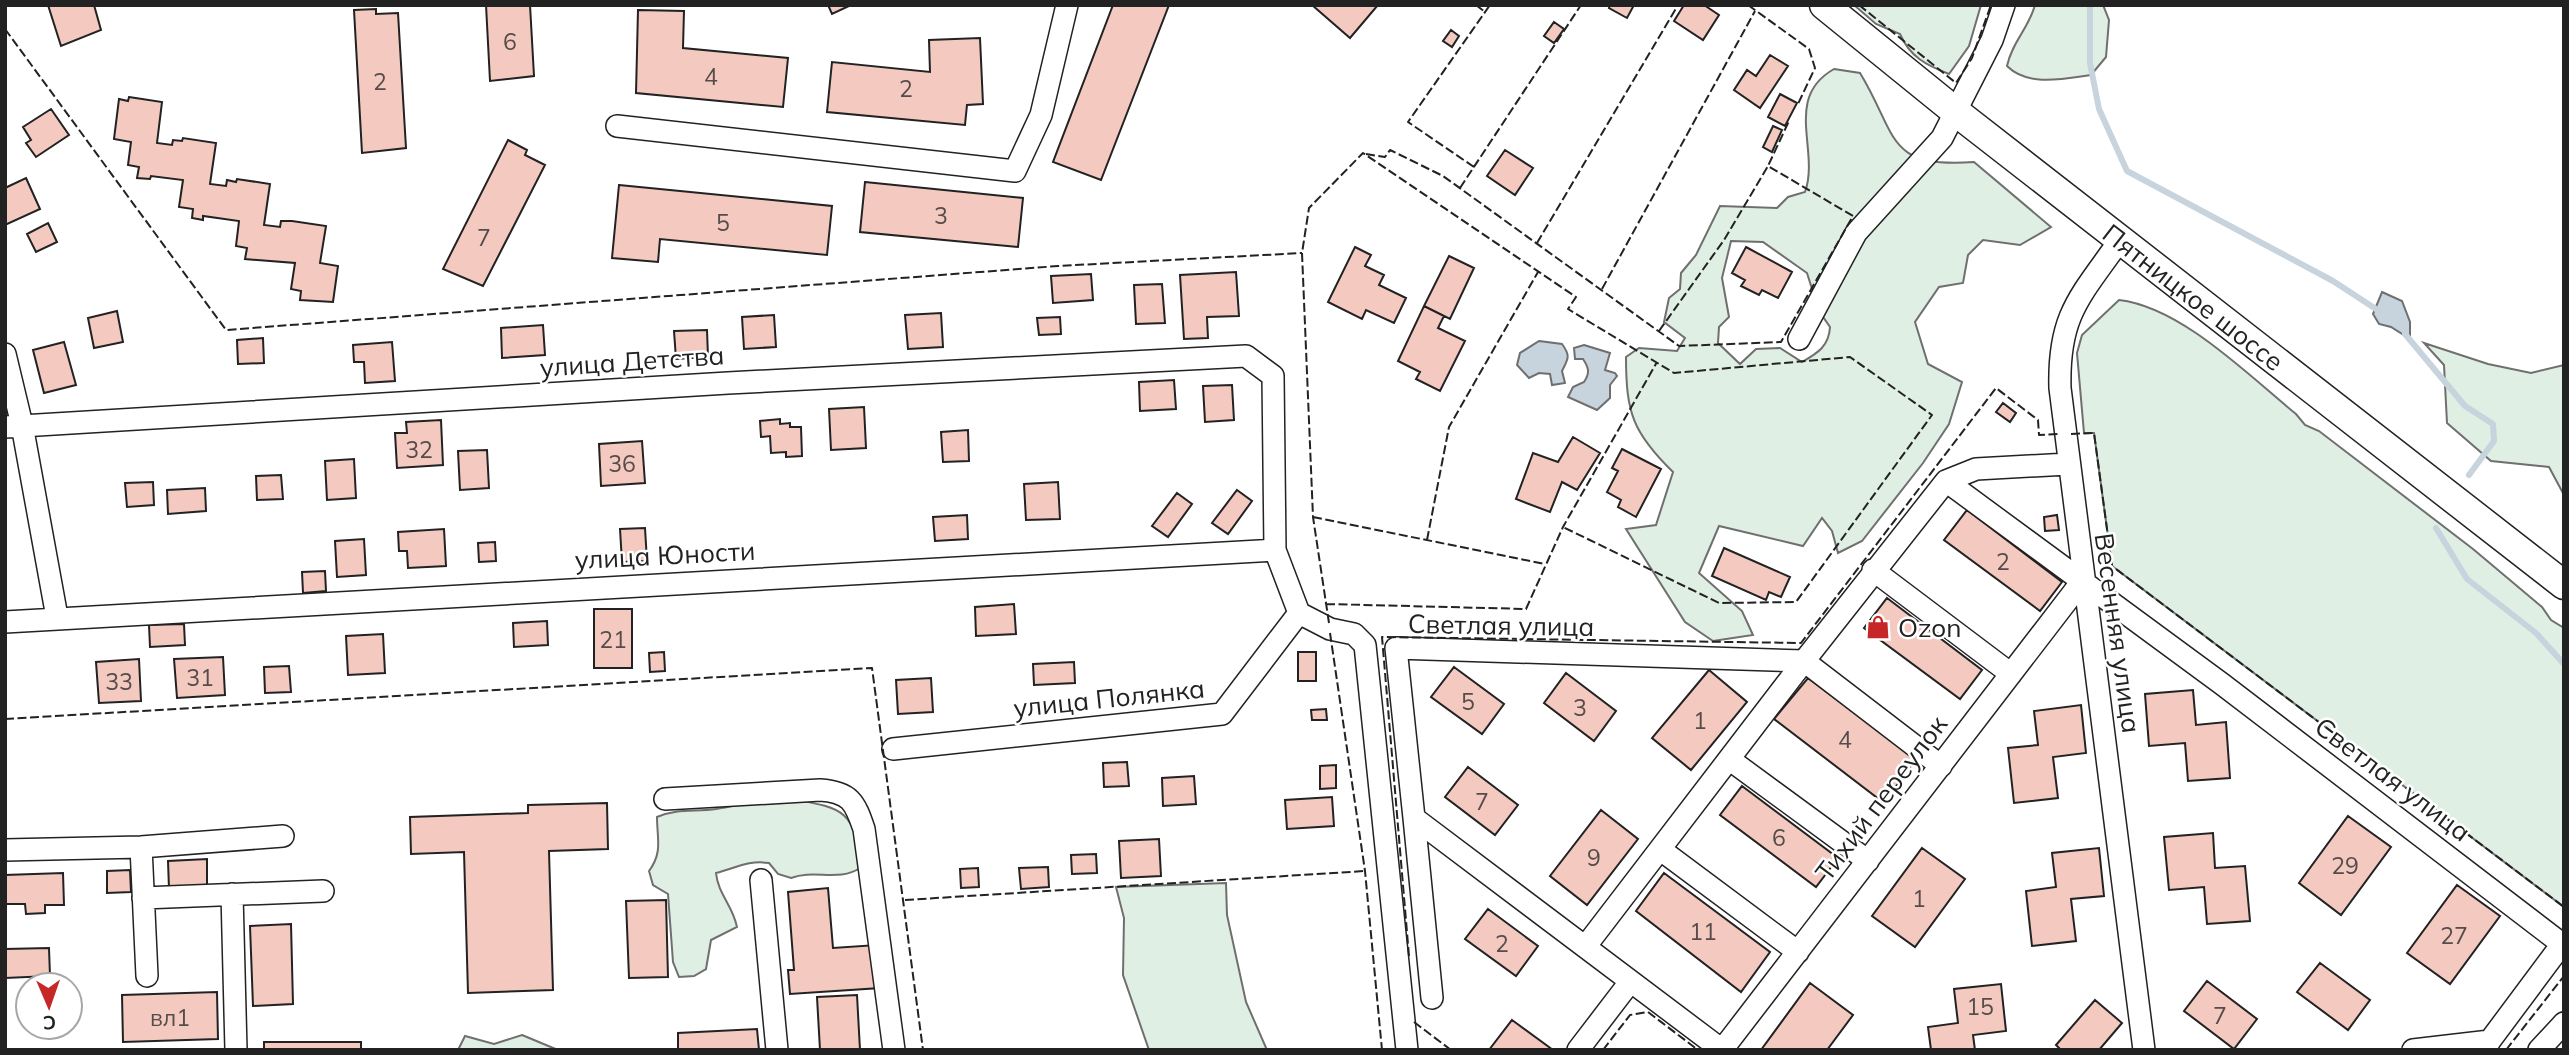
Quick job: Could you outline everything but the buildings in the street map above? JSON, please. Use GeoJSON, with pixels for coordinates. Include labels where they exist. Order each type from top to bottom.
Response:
{"type":"FeatureCollection","features":[{"type":"Feature","properties":{"kind":"main road","name":"Пятницкое шоссе"},"geometry":{"type":"LineString","coordinates":[[1824,5],[1956,112],[2563,584]]}},
{"type":"Feature","properties":{"kind":"street"},"geometry":{"type":"LineString","coordinates":[[617,126],[1015,171],[1041,115],[1067,5]]}},
{"type":"Feature","properties":{"kind":"street"},"geometry":{"type":"LineString","coordinates":[[1799,339],[1856,233],[1942,138],[1992,40],[2004,5]]}},
{"type":"Feature","properties":{"kind":"street","name":"Весенняя улица"},"geometry":{"type":"LineString","coordinates":[[2120,240],[2072,309],[2063,331],[2059,354],[2060,388],[2144,1050]]}},
{"type":"Feature","properties":{"kind":"street"},"geometry":{"type":"LineString","coordinates":[[5,354],[14,426],[57,617]]}},
{"type":"Feature","properties":{"kind":"street","name":"улица Детства"},"geometry":{"type":"LineString","coordinates":[[14,426],[1245,356],[1273,376],[1276,550]]}},
{"type":"Feature","properties":{"kind":"street"},"geometry":{"type":"LineString","coordinates":[[1586,947],[1873,570],[1946,481],[1976,469],[2068,464]]}},
{"type":"Feature","properties":{"kind":"street","name":"Светлая улица"},"geometry":{"type":"LineString","coordinates":[[1946,481],[2083,580],[2563,943],[2487,1045]]}},
{"type":"Feature","properties":{"kind":"street"},"geometry":{"type":"LineString","coordinates":[[1276,550],[1299,612],[1330,629],[1354,634],[1365,645],[1407,1050]]}},
{"type":"Feature","properties":{"kind":"street","name":"улица Юности"},"geometry":{"type":"LineString","coordinates":[[5,622],[1276,550]]}},
{"type":"Feature","properties":{"kind":"street"},"geometry":{"type":"LineString","coordinates":[[1873,570],[2011,674]]}},
{"type":"Feature","properties":{"kind":"street","name":"Тихий переулок"},"geometry":{"type":"LineString","coordinates":[[1722,1050],[2083,580]]}},
{"type":"Feature","properties":{"kind":"street","name":"улица Полянка"},"geometry":{"type":"LineString","coordinates":[[893,750],[1222,714],[1299,612]]}},
{"type":"Feature","properties":{"kind":"street","name":"Светлая улица"},"geometry":{"type":"LineString","coordinates":[[1414,818],[1396,648],[1804,661]]}},
{"type":"Feature","properties":{"kind":"street"},"geometry":{"type":"LineString","coordinates":[[1804,661],[1941,766]]}},
{"type":"Feature","properties":{"kind":"street"},"geometry":{"type":"LineString","coordinates":[[1729,759],[1868,861]]}},
{"type":"Feature","properties":{"kind":"street"},"geometry":{"type":"LineString","coordinates":[[665,799],[820,790],[840,791],[856,805],[864,829],[894,1050]]}},
{"type":"Feature","properties":{"kind":"street"},"geometry":{"type":"LineString","coordinates":[[1414,818],[1722,1050]]}},
{"type":"Feature","properties":{"kind":"street"},"geometry":{"type":"LineString","coordinates":[[1414,818],[1432,998]]}},
{"type":"Feature","properties":{"kind":"street"},"geometry":{"type":"LineString","coordinates":[[5,850],[141,847],[284,835]]}},
{"type":"Feature","properties":{"kind":"street"},"geometry":{"type":"LineString","coordinates":[[141,847],[147,976]]}},
{"type":"Feature","properties":{"kind":"street"},"geometry":{"type":"LineString","coordinates":[[1661,850],[1798,952]]}},
{"type":"Feature","properties":{"kind":"street"},"geometry":{"type":"LineString","coordinates":[[761,880],[777,1050]]}},
{"type":"Feature","properties":{"kind":"street"},"geometry":{"type":"LineString","coordinates":[[143,898],[323,891]]}},
{"type":"Feature","properties":{"kind":"street"},"geometry":{"type":"LineString","coordinates":[[232,894],[236,1050]]}},
{"type":"Feature","properties":{"kind":"street"},"geometry":{"type":"LineString","coordinates":[[1578,1050],[1630,982]]}},
{"type":"Feature","properties":{"kind":"street"},"geometry":{"type":"LineString","coordinates":[[2539,1050],[2564,1023]]}},
{"type":"Feature","properties":{"kind":"street"},"geometry":{"type":"LineString","coordinates":[[2413,1050],[2487,1045]]}},
{"type":"Feature","properties":{"kind":"green space"},"geometry":{"type":"Polygon","coordinates":[[[1854,5],[1981,5],[1969,46],[1949,74],[1920,59],[1909,49],[1900,34],[1876,24],[1854,5]]]}},
{"type":"Feature","properties":{"kind":"green space"},"geometry":{"type":"Polygon","coordinates":[[[2035,5],[2103,5],[2109,20],[2106,57],[2091,75],[2035,79],[2015,73],[2007,66],[2035,5]]]}},
{"type":"Feature","properties":{"kind":"green space"},"geometry":{"type":"Polygon","coordinates":[[[1834,69],[1860,73],[1889,130],[1909,153],[1924,160],[1945,163],[1974,162],[2051,227],[2020,245],[1983,240],[1968,255],[1963,283],[1939,287],[1915,322],[1928,364],[1962,382],[1949,424],[1923,463],[1862,541],[1838,553],[1832,531],[1822,518],[1803,546],[1719,526],[1699,573],[1742,611],[1753,635],[1713,641],[1685,622],[1626,529],[1656,525],[1673,472],[1649,445],[1634,421],[1628,393],[1626,357],[1639,348],[1677,351],[1685,338],[1664,322],[1669,298],[1680,289],[1681,273],[1696,255],[1720,206],[1777,208],[1788,197],[1805,192],[1809,159],[1806,110],[1810,95],[1819,81],[1834,69]],[[1731,241],[1722,278],[1729,317],[1719,327],[1718,343],[1740,364],[1756,349],[1780,348],[1802,362],[1822,348],[1830,327],[1819,311],[1807,273],[1763,242],[1731,241]]]}},
{"type":"Feature","properties":{"kind":"green space"},"geometry":{"type":"Polygon","coordinates":[[[2119,300],[2142,305],[2166,315],[2213,345],[2296,414],[2305,425],[2319,431],[2473,549],[2542,607],[2551,620],[2564,628],[2564,907],[2112,566],[2094,433],[2084,433],[2077,353],[2082,335],[2119,300]]]}},
{"type":"Feature","properties":{"kind":"green space"},"geometry":{"type":"Polygon","coordinates":[[[2424,343],[2488,364],[2531,373],[2564,365],[2564,495],[2549,467],[2491,461],[2447,423],[2444,365],[2424,343]]]}},
{"type":"Feature","properties":{"kind":"green space"},"geometry":{"type":"Polygon","coordinates":[[[786,798],[833,808],[842,814],[854,833],[860,868],[844,874],[791,878],[778,874],[769,863],[755,863],[716,873],[737,927],[711,940],[706,969],[694,976],[679,977],[673,962],[668,894],[653,885],[649,871],[658,851],[657,817],[679,811],[716,809],[786,798]]]}},
{"type":"Feature","properties":{"kind":"green space"},"geometry":{"type":"Polygon","coordinates":[[[1226,883],[1227,915],[1246,1002],[1267,1050],[1149,1050],[1123,975],[1124,918],[1116,887],[1226,883]]]}},
{"type":"Feature","properties":{"kind":"green space"},"geometry":{"type":"Polygon","coordinates":[[[522,1035],[558,1050],[458,1050],[465,1036],[494,1044],[522,1035]]]}},
{"type":"Feature","properties":{"kind":"shaded area"},"geometry":{"type":"Polygon","coordinates":[[[2382,292],[2402,301],[2410,322],[2410,339],[2391,327],[2379,324],[2373,314],[2382,292]]]}},
{"type":"Feature","properties":{"kind":"shaded area"},"geometry":{"type":"Polygon","coordinates":[[[1539,341],[1562,344],[1565,348],[1568,358],[1562,371],[1565,383],[1552,385],[1550,374],[1539,373],[1529,378],[1517,365],[1520,353],[1539,341]]]}},
{"type":"Feature","properties":{"kind":"shaded area"},"geometry":{"type":"Polygon","coordinates":[[[1584,345],[1610,353],[1605,370],[1617,376],[1610,385],[1610,398],[1597,410],[1568,397],[1573,387],[1584,382],[1588,373],[1583,359],[1575,359],[1574,348],[1584,345]]]}},
{"type":"Feature","properties":{"kind":"waterway"},"geometry":{"type":"LineString","coordinates":[[2090,5],[2090,63],[2099,109],[2127,171],[2333,281],[2379,311]]}},
{"type":"Feature","properties":{"kind":"waterway"},"geometry":{"type":"LineString","coordinates":[[2405,334],[2465,406],[2493,424],[2494,441],[2469,475]]}},
{"type":"Feature","properties":{"kind":"waterway"},"geometry":{"type":"LineString","coordinates":[[2436,528],[2467,579],[2536,633],[2564,664]]}},
{"type":"Feature","properties":{"kind":"fence"},"geometry":{"type":"LineString","coordinates":[[1476,5],[1485,12]]}},
{"type":"Feature","properties":{"kind":"fence"},"geometry":{"type":"LineString","coordinates":[[1474,167],[1408,122],[1490,5]]}},
{"type":"Feature","properties":{"kind":"fence"},"geometry":{"type":"LineString","coordinates":[[1460,188],[1581,5]]}},
{"type":"Feature","properties":{"kind":"fence"},"geometry":{"type":"LineString","coordinates":[[1537,243],[1678,5]]}},
{"type":"Feature","properties":{"kind":"fence"},"geometry":{"type":"LineString","coordinates":[[1748,5],[1809,49],[1815,68],[1797,106]]}},
{"type":"Feature","properties":{"kind":"fence"},"geometry":{"type":"LineString","coordinates":[[1859,5],[1956,83],[1972,58],[1991,5]]}},
{"type":"Feature","properties":{"kind":"fence"},"geometry":{"type":"LineString","coordinates":[[1602,289],[1755,11]]}},
{"type":"Feature","properties":{"kind":"fence"},"geometry":{"type":"LineString","coordinates":[[5,29],[226,330],[1058,266],[1302,253]]}},
{"type":"Feature","properties":{"kind":"fence"},"geometry":{"type":"LineString","coordinates":[[1366,154],[1385,157],[1390,150],[1443,176],[1679,346],[1781,342],[1853,216],[1768,166],[1789,121]]}},
{"type":"Feature","properties":{"kind":"fence"},"geometry":{"type":"LineString","coordinates":[[1329,623],[1313,517],[1302,253],[1309,208],[1363,153],[1576,297],[1568,309],[1674,373],[1850,357],[1932,415],[1796,602],[1719,603],[1563,527]]}},
{"type":"Feature","properties":{"kind":"fence"},"geometry":{"type":"LineString","coordinates":[[1659,331],[1724,240],[1768,166]]}},
{"type":"Feature","properties":{"kind":"fence"},"geometry":{"type":"LineString","coordinates":[[1427,540],[1449,427],[1538,272]]}},
{"type":"Feature","properties":{"kind":"fence"},"geometry":{"type":"LineString","coordinates":[[1326,604],[1526,609],[1563,527],[1657,362]]}},
{"type":"Feature","properties":{"kind":"fence"},"geometry":{"type":"LineString","coordinates":[[1409,956],[1382,637],[1801,643],[1996,388],[2038,420],[2039,435],[2060,434]]}},
{"type":"Feature","properties":{"kind":"fence"},"geometry":{"type":"LineString","coordinates":[[2071,434],[2094,433],[2112,566],[2564,907]]}},
{"type":"Feature","properties":{"kind":"fence"},"geometry":{"type":"LineString","coordinates":[[1313,517],[1545,564]]}},
{"type":"Feature","properties":{"kind":"fence"},"geometry":{"type":"LineString","coordinates":[[1330,633],[1365,871],[1382,1050]]}},
{"type":"Feature","properties":{"kind":"fence"},"geometry":{"type":"LineString","coordinates":[[5,719],[872,668],[923,1050]]}},
{"type":"Feature","properties":{"kind":"fence"},"geometry":{"type":"LineString","coordinates":[[905,900],[1365,871]]}},
{"type":"Feature","properties":{"kind":"fence"},"geometry":{"type":"LineString","coordinates":[[2506,1050],[2564,976]]}},
{"type":"Feature","properties":{"kind":"fence"},"geometry":{"type":"LineString","coordinates":[[1603,1050],[1630,1015],[1648,1012],[1698,1050]]}},
{"type":"Feature","properties":{"kind":"fence"},"geometry":{"type":"LineString","coordinates":[[1414,1022],[1451,1050]]}},
{"type":"Feature","properties":{"kind":"place","name":"Ozon"},"geometry":{"type":"Point","coordinates":[1878,627]}}]}
